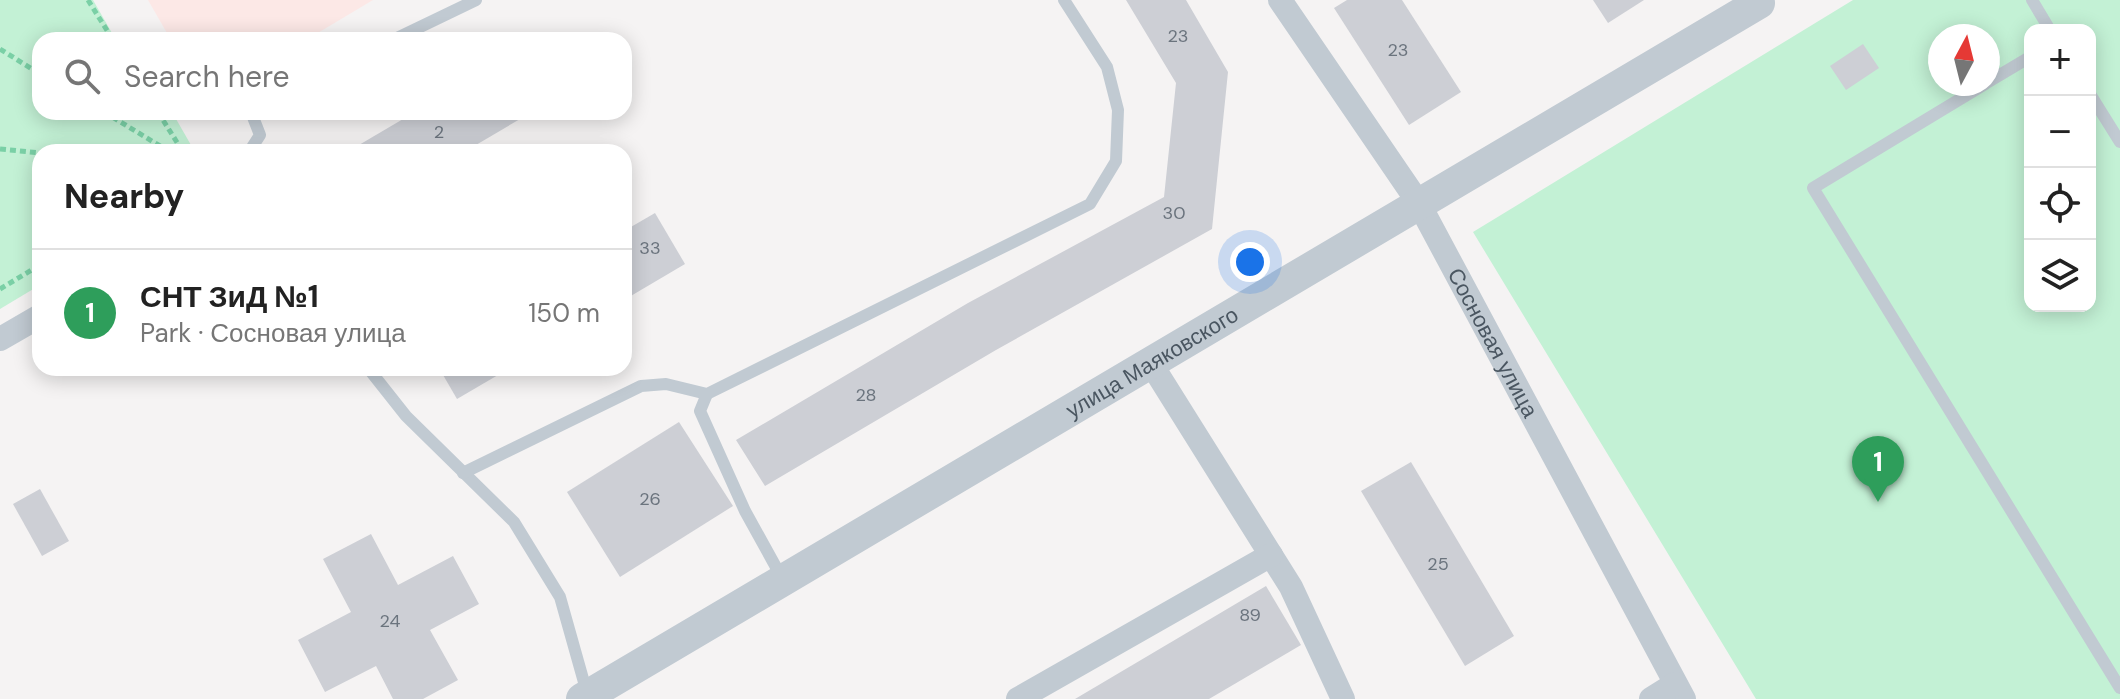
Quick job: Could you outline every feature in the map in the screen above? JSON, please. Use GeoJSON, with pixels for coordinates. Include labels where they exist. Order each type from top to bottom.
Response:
{"type":"FeatureCollection","features":[{"type":"Feature","properties":{"kind":"street","name":"Сосновая улица"},"geometry":{"type":"LineString","coordinates":[[1280,0],[1418,202],[1680,691]]}},
{"type":"Feature","properties":{"kind":"street","name":"улица Маяковского"},"geometry":{"type":"LineString","coordinates":[[586,698],[1760,1]]}},
{"type":"Feature","properties":{"kind":"street"},"geometry":{"type":"LineString","coordinates":[[0,339],[32,321]]}},
{"type":"Feature","properties":{"kind":"street"},"geometry":{"type":"LineString","coordinates":[[1150,362],[1291,587],[1343,699]]}},
{"type":"Feature","properties":{"kind":"street"},"geometry":{"type":"LineString","coordinates":[[1018,699],[1271,555]]}},
{"type":"Feature","properties":{"kind":"street"},"geometry":{"type":"LineString","coordinates":[[1651,699],[1680,691]]}},
{"type":"Feature","properties":{"kind":"lane"},"geometry":{"type":"LineString","coordinates":[[410,32],[476,0]]}},
{"type":"Feature","properties":{"kind":"lane"},"geometry":{"type":"LineString","coordinates":[[463,473],[641,386],[666,384],[707,394],[1090,204],[1116,161],[1118,110],[1107,67],[1064,0]]}},
{"type":"Feature","properties":{"kind":"lane"},"geometry":{"type":"LineString","coordinates":[[2032,0],[2046,24]]}},
{"type":"Feature","properties":{"kind":"lane"},"geometry":{"type":"LineString","coordinates":[[2000,75],[2024,61]]}},
{"type":"Feature","properties":{"kind":"lane"},"geometry":{"type":"LineString","coordinates":[[1965,96],[1813,188],[2120,688]]}},
{"type":"Feature","properties":{"kind":"lane"},"geometry":{"type":"LineString","coordinates":[[2091,96],[2120,142]]}},
{"type":"Feature","properties":{"kind":"lane"},"geometry":{"type":"LineString","coordinates":[[254,120],[260,135],[254,144]]}},
{"type":"Feature","properties":{"kind":"lane"},"geometry":{"type":"LineString","coordinates":[[374,376],[406,416],[514,522],[560,597],[586,698]]}},
{"type":"Feature","properties":{"kind":"lane"},"geometry":{"type":"LineString","coordinates":[[707,394],[700,411],[745,511],[784,581]]}},
{"type":"Feature","properties":{"kind":"path"},"geometry":{"type":"LineString","coordinates":[[88,0],[108,32]]}},
{"type":"Feature","properties":{"kind":"path"},"geometry":{"type":"LineString","coordinates":[[0,49],[32,69]]}},
{"type":"Feature","properties":{"kind":"path"},"geometry":{"type":"LineString","coordinates":[[117,120],[157,144]]}},
{"type":"Feature","properties":{"kind":"path"},"geometry":{"type":"LineString","coordinates":[[163,120],[178,144]]}},
{"type":"Feature","properties":{"kind":"path"},"geometry":{"type":"LineString","coordinates":[[0,149],[32,152]]}},
{"type":"Feature","properties":{"kind":"path"},"geometry":{"type":"LineString","coordinates":[[0,289],[32,270]]}},
{"type":"Feature","properties":{"kind":"shaded area"},"geometry":{"type":"Polygon","coordinates":[[[148,0],[373,0],[319,32],[166,32],[148,0]]]}},
{"type":"Feature","properties":{"kind":"green space"},"geometry":{"type":"Polygon","coordinates":[[[0,0],[93,0],[111,32],[32,32],[32,120],[177,120],[190,144],[32,144],[32,290],[0,309],[0,0]]]}},
{"type":"Feature","properties":{"kind":"green space"},"geometry":{"type":"Polygon","coordinates":[[[1853,0],[2120,0],[2120,699],[1756,699],[1473,232],[1853,0]]]}},
{"type":"Feature","properties":{"kind":"building"},"geometry":{"type":"Polygon","coordinates":[[[1126,0],[1186,0],[1228,72],[1212,229],[996,350],[765,486],[736,440],[968,303],[1164,197],[1176,83],[1126,0]]]}},
{"type":"Feature","properties":{"kind":"building"},"geometry":{"type":"Polygon","coordinates":[[[1347,0],[1402,0],[1461,92],[1409,125],[1334,8],[1347,0]]]}},
{"type":"Feature","properties":{"kind":"building"},"geometry":{"type":"Polygon","coordinates":[[[1593,0],[1644,0],[1608,23],[1593,0]]]}},
{"type":"Feature","properties":{"kind":"building"},"geometry":{"type":"Polygon","coordinates":[[[1863,44],[1879,68],[1846,90],[1830,66],[1863,44]]]}},
{"type":"Feature","properties":{"kind":"building"},"geometry":{"type":"Polygon","coordinates":[[[401,120],[518,120],[478,144],[361,144],[401,120]]]}},
{"type":"Feature","properties":{"kind":"building"},"geometry":{"type":"Polygon","coordinates":[[[655,213],[685,264],[632,295],[632,226],[655,213]]]}},
{"type":"Feature","properties":{"kind":"building"},"geometry":{"type":"Polygon","coordinates":[[[444,376],[496,376],[457,399],[444,376]]]}},
{"type":"Feature","properties":{"kind":"building"},"geometry":{"type":"Polygon","coordinates":[[[679,422],[733,506],[620,577],[567,492],[679,422]]]}},
{"type":"Feature","properties":{"kind":"building"},"geometry":{"type":"Polygon","coordinates":[[[1411,462],[1514,636],[1465,666],[1361,491],[1411,462]]]}},
{"type":"Feature","properties":{"kind":"building"},"geometry":{"type":"Polygon","coordinates":[[[40,489],[69,541],[42,556],[13,504],[40,489]]]}},
{"type":"Feature","properties":{"kind":"building"},"geometry":{"type":"Polygon","coordinates":[[[371,534],[398,585],[453,556],[479,604],[430,630],[458,680],[423,699],[393,699],[376,666],[325,692],[298,640],[351,612],[323,559],[371,534]]]}},
{"type":"Feature","properties":{"kind":"building"},"geometry":{"type":"Polygon","coordinates":[[[1266,586],[1301,645],[1209,699],[1075,699],[1266,586]]]}},
{"type":"Feature","properties":{"kind":"place","name":"СНТ ЗиД №1"},"geometry":{"type":"Point","coordinates":[1878,502]}}]}
